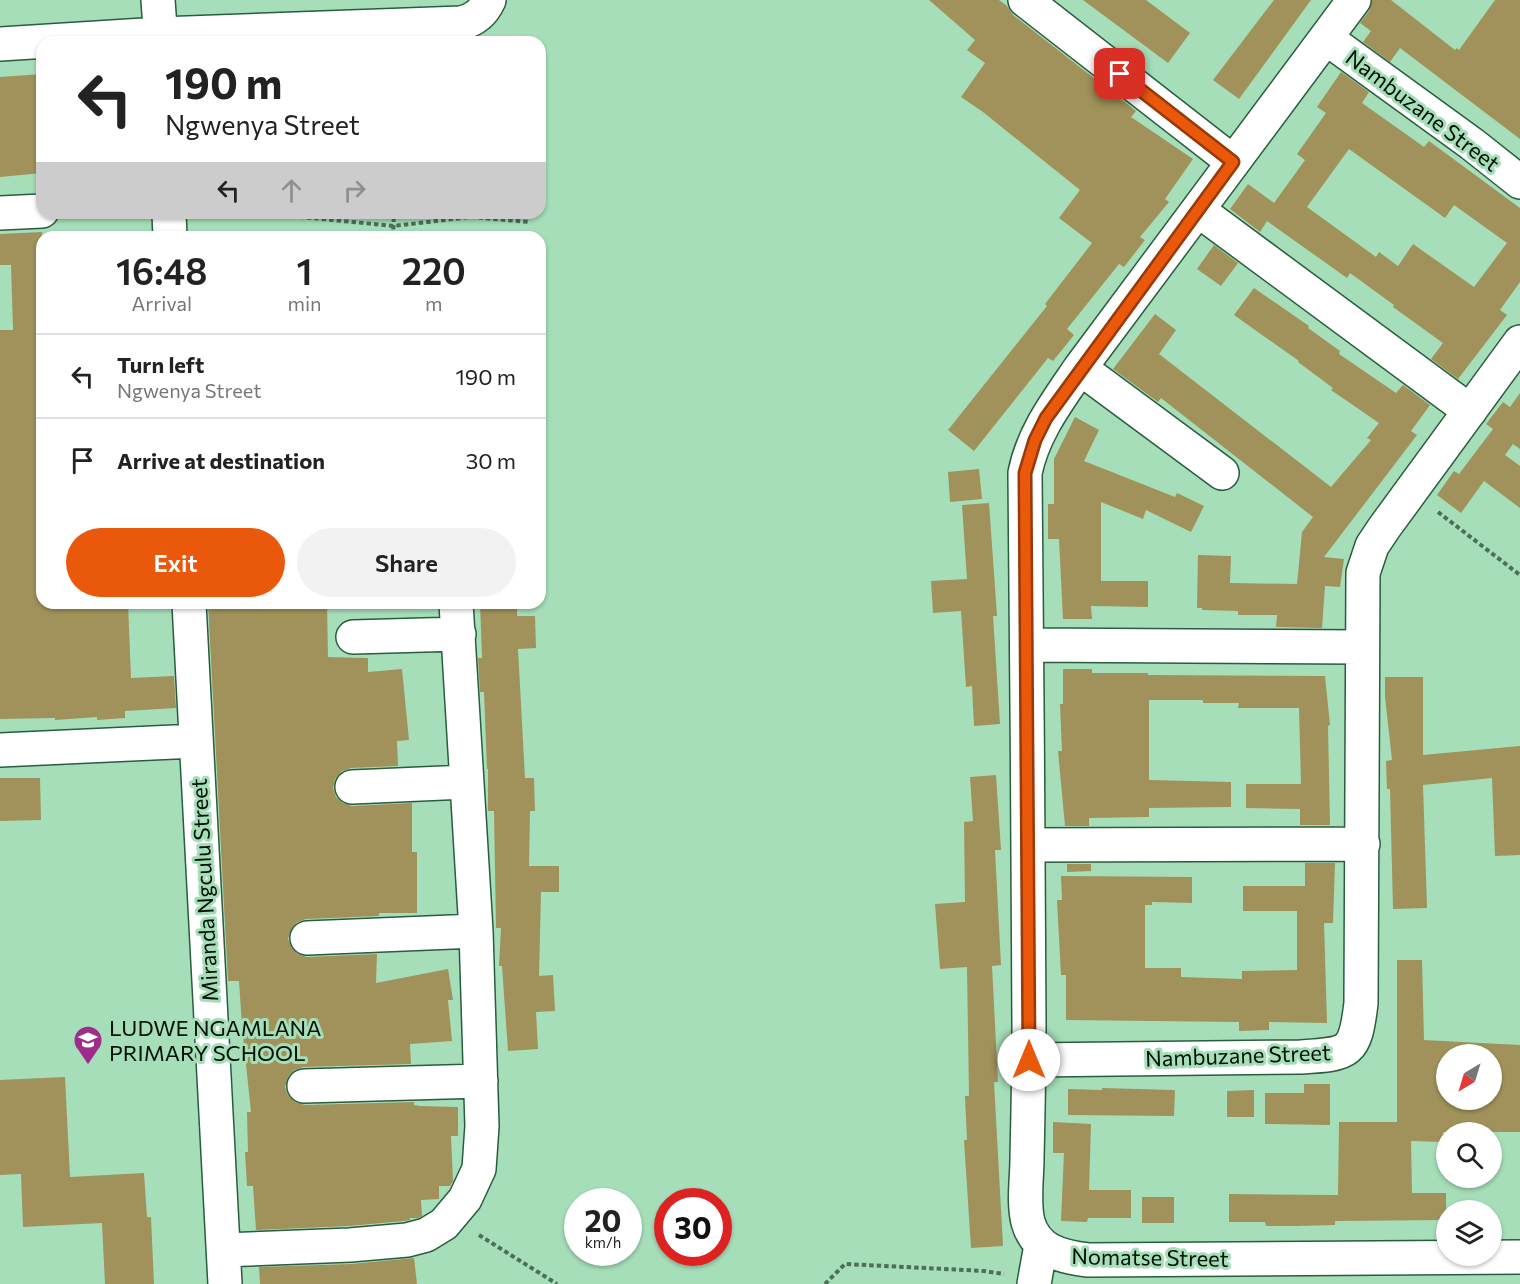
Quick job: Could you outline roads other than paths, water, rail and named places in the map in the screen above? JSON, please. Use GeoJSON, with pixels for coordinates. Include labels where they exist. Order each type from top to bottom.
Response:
{"type":"FeatureCollection","features":[{"type":"Feature","properties":{"kind":"street"},"geometry":{"type":"LineString","coordinates":[[158,0],[160,36]]}},
{"type":"Feature","properties":{"kind":"street"},"geometry":{"type":"LineString","coordinates":[[174,36],[335,13],[461,23],[471,21],[480,15],[489,0]]}},
{"type":"Feature","properties":{"kind":"street"},"geometry":{"type":"LineString","coordinates":[[1025,0],[1233,162]]}},
{"type":"Feature","properties":{"kind":"street","name":"Nomatse Street"},"geometry":{"type":"LineString","coordinates":[[1354,0],[1080,368],[1046,418],[1035,440],[1025,473],[1029,1060],[1026,1198],[1028,1221],[1041,1245],[1056,1254],[1088,1260],[1228,1271],[1520,1257]]}},
{"type":"Feature","properties":{"kind":"street","name":"Nambuzane Street"},"geometry":{"type":"LineString","coordinates":[[1326,38],[1472,144],[1520,182]]}},
{"type":"Feature","properties":{"kind":"street"},"geometry":{"type":"LineString","coordinates":[[0,44],[36,43]]}},
{"type":"Feature","properties":{"kind":"street"},"geometry":{"type":"LineString","coordinates":[[1198,210],[1470,411]]}},
{"type":"Feature","properties":{"kind":"street"},"geometry":{"type":"LineString","coordinates":[[0,213],[36,211]]}},
{"type":"Feature","properties":{"kind":"street","name":"Nambuzane Street"},"geometry":{"type":"LineString","coordinates":[[1029,1060],[1300,1057],[1328,1055],[1347,1048],[1354,1041],[1361,1003],[1364,573],[1378,537],[1520,342]]}},
{"type":"Feature","properties":{"kind":"street"},"geometry":{"type":"LineString","coordinates":[[1080,368],[1222,473]]}},
{"type":"Feature","properties":{"kind":"street","name":"Miranda Ngculu Street"},"geometry":{"type":"LineString","coordinates":[[189,609],[225,1284]]}},
{"type":"Feature","properties":{"kind":"street"},"geometry":{"type":"LineString","coordinates":[[224,1250],[350,1245],[407,1240],[426,1235],[444,1224],[465,1199],[479,1169],[482,1126],[476,931],[457,619],[353,637]]}},
{"type":"Feature","properties":{"kind":"street"},"geometry":{"type":"LineString","coordinates":[[1027,645],[1362,646]]}},
{"type":"Feature","properties":{"kind":"street"},"geometry":{"type":"LineString","coordinates":[[0,750],[196,741]]}},
{"type":"Feature","properties":{"kind":"street"},"geometry":{"type":"LineString","coordinates":[[352,787],[466,782]]}},
{"type":"Feature","properties":{"kind":"street"},"geometry":{"type":"LineString","coordinates":[[1028,845],[1363,844]]}},
{"type":"Feature","properties":{"kind":"street"},"geometry":{"type":"LineString","coordinates":[[307,938],[476,931]]}},
{"type":"Feature","properties":{"kind":"street"},"geometry":{"type":"LineString","coordinates":[[304,1086],[481,1081]]}},
{"type":"Feature","properties":{"kind":"street"},"geometry":{"type":"LineString","coordinates":[[1034,1281],[1041,1245]]}},
{"type":"Feature","properties":{"kind":"place","name":"LUDWE NGAMLANA PRIMARY SCHOOL"},"geometry":{"type":"Point","coordinates":[88,1066]}}]}
